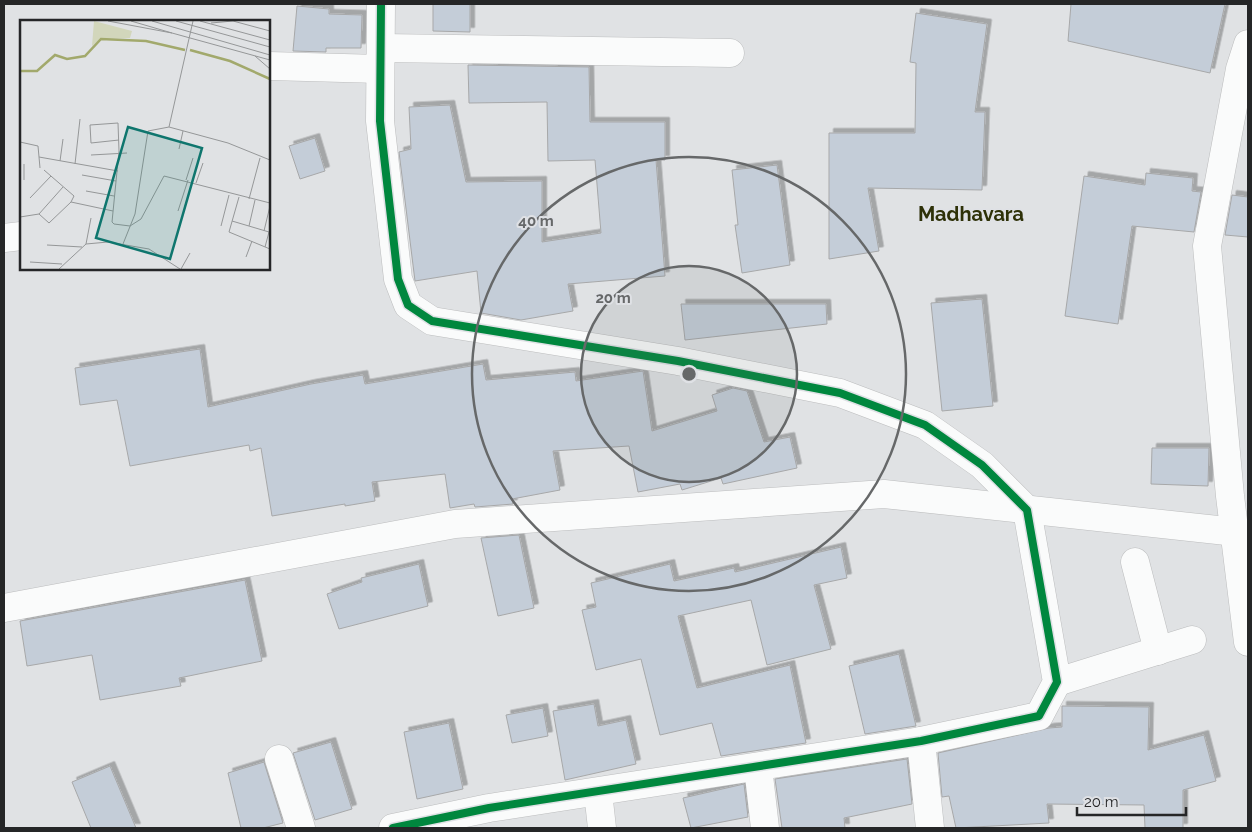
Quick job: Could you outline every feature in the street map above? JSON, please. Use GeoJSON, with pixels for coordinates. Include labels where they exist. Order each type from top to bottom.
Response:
{"type":"FeatureCollection","features":[{"type":"Feature","properties":{"kind":"street"},"geometry":{"type":"LineString","coordinates":[[381,4],[381,131],[398,279],[408,305],[432,321],[678,361],[840,393],[925,425],[982,465],[1027,510],[1057,682],[1039,716],[922,741],[598,792],[491,818],[393,828]]}},
{"type":"Feature","properties":{"kind":"street"},"geometry":{"type":"LineString","coordinates":[[1248,44],[1240,69],[1207,246],[1230,496],[1236,532],[1248,642]]}},
{"type":"Feature","properties":{"kind":"street"},"geometry":{"type":"LineString","coordinates":[[270,66],[380,58],[730,53]]}},
{"type":"Feature","properties":{"kind":"street"},"geometry":{"type":"LineString","coordinates":[[4,238],[20,236]]}},
{"type":"Feature","properties":{"kind":"street"},"geometry":{"type":"LineString","coordinates":[[4,608],[455,524],[884,494],[1236,532]]}},
{"type":"Feature","properties":{"kind":"street"},"geometry":{"type":"LineString","coordinates":[[1135,562],[1158,651]]}},
{"type":"Feature","properties":{"kind":"street"},"geometry":{"type":"LineString","coordinates":[[1057,682],[1192,640]]}},
{"type":"Feature","properties":{"kind":"street"},"geometry":{"type":"LineString","coordinates":[[922,741],[930,828]]}},
{"type":"Feature","properties":{"kind":"street"},"geometry":{"type":"LineString","coordinates":[[279,759],[301,828]]}},
{"type":"Feature","properties":{"kind":"street"},"geometry":{"type":"LineString","coordinates":[[758,767],[765,828]]}},
{"type":"Feature","properties":{"kind":"street"},"geometry":{"type":"LineString","coordinates":[[598,792],[602,828]]}},
{"type":"Feature","properties":{"kind":"building"},"geometry":{"type":"Polygon","coordinates":[[[433,4],[470,4],[470,32],[433,31],[433,4]]]}},
{"type":"Feature","properties":{"kind":"building"},"geometry":{"type":"Polygon","coordinates":[[[1071,4],[1225,4],[1210,73],[1068,41],[1071,4]]]}},
{"type":"Feature","properties":{"kind":"building"},"geometry":{"type":"Polygon","coordinates":[[[297,6],[329,9],[329,14],[362,15],[361,48],[326,48],[326,52],[293,51],[297,6]]]}},
{"type":"Feature","properties":{"kind":"building"},"geometry":{"type":"Polygon","coordinates":[[[916,13],[987,24],[975,112],[985,112],[982,190],[868,188],[879,251],[829,259],[829,133],[915,133],[916,63],[910,62],[916,13]]]}},
{"type":"Feature","properties":{"kind":"building"},"geometry":{"type":"Polygon","coordinates":[[[468,65],[589,67],[590,122],[665,122],[665,160],[656,160],[665,276],[568,284],[573,311],[521,320],[481,313],[477,271],[415,281],[399,152],[411,149],[409,107],[450,105],[466,182],[542,181],[542,242],[601,233],[595,160],[548,161],[547,102],[469,103],[468,65]]]}},
{"type":"Feature","properties":{"kind":"building"},"geometry":{"type":"Polygon","coordinates":[[[315,138],[325,171],[300,179],[289,146],[315,138]]]}},
{"type":"Feature","properties":{"kind":"building"},"geometry":{"type":"Polygon","coordinates":[[[777,165],[790,265],[742,273],[735,225],[738,225],[732,170],[777,165]]]}},
{"type":"Feature","properties":{"kind":"building"},"geometry":{"type":"Polygon","coordinates":[[[1146,173],[1193,178],[1192,191],[1201,192],[1194,232],[1132,226],[1118,324],[1065,316],[1084,176],[1145,185],[1146,173]]]}},
{"type":"Feature","properties":{"kind":"building"},"geometry":{"type":"Polygon","coordinates":[[[1232,195],[1248,197],[1248,237],[1225,235],[1232,195]]]}},
{"type":"Feature","properties":{"kind":"building"},"geometry":{"type":"Polygon","coordinates":[[[982,299],[993,406],[942,411],[931,303],[982,299]]]}},
{"type":"Feature","properties":{"kind":"building"},"geometry":{"type":"Polygon","coordinates":[[[681,304],[826,304],[827,324],[685,340],[681,304]]]}},
{"type":"Feature","properties":{"kind":"building"},"geometry":{"type":"Polygon","coordinates":[[[200,349],[208,407],[311,384],[363,375],[365,384],[483,364],[486,380],[575,372],[576,381],[643,371],[652,431],[717,411],[712,395],[733,388],[747,391],[764,442],[790,437],[797,468],[723,484],[721,478],[682,490],[680,484],[638,492],[629,446],[553,451],[560,490],[512,499],[513,504],[475,507],[474,504],[450,508],[445,474],[372,482],[375,501],[272,516],[261,448],[250,451],[249,445],[130,466],[117,400],[80,405],[75,368],[200,349]]]}},
{"type":"Feature","properties":{"kind":"building"},"geometry":{"type":"Polygon","coordinates":[[[1152,448],[1209,448],[1208,486],[1151,484],[1152,448]]]}},
{"type":"Feature","properties":{"kind":"building"},"geometry":{"type":"Polygon","coordinates":[[[519,535],[534,608],[498,616],[481,538],[519,535]]]}},
{"type":"Feature","properties":{"kind":"building"},"geometry":{"type":"Polygon","coordinates":[[[841,547],[847,578],[814,585],[831,649],[767,665],[751,600],[678,616],[697,688],[790,665],[806,743],[721,756],[712,723],[660,735],[641,659],[596,670],[582,610],[596,607],[591,583],[670,564],[674,581],[734,568],[735,572],[841,547]]]}},
{"type":"Feature","properties":{"kind":"building"},"geometry":{"type":"Polygon","coordinates":[[[419,564],[428,606],[339,629],[327,594],[362,582],[361,578],[419,564]]]}},
{"type":"Feature","properties":{"kind":"building"},"geometry":{"type":"Polygon","coordinates":[[[245,580],[262,661],[179,678],[181,686],[100,700],[92,655],[27,666],[20,621],[245,580]]]}},
{"type":"Feature","properties":{"kind":"building"},"geometry":{"type":"Polygon","coordinates":[[[899,654],[916,726],[865,734],[849,666],[899,654]]]}},
{"type":"Feature","properties":{"kind":"building"},"geometry":{"type":"Polygon","coordinates":[[[594,704],[598,726],[626,720],[636,764],[565,780],[553,711],[594,704]]]}},
{"type":"Feature","properties":{"kind":"building"},"geometry":{"type":"Polygon","coordinates":[[[1062,706],[1149,707],[1148,750],[1204,735],[1216,781],[1183,790],[1183,828],[1145,828],[1144,805],[1047,804],[1049,823],[956,828],[949,796],[942,797],[938,753],[1049,728],[1062,727],[1062,706]]]}},
{"type":"Feature","properties":{"kind":"building"},"geometry":{"type":"Polygon","coordinates":[[[543,708],[548,736],[512,743],[506,715],[543,708]]]}},
{"type":"Feature","properties":{"kind":"building"},"geometry":{"type":"Polygon","coordinates":[[[449,723],[463,789],[417,799],[404,732],[449,723]]]}},
{"type":"Feature","properties":{"kind":"building"},"geometry":{"type":"Polygon","coordinates":[[[331,742],[352,809],[315,820],[293,753],[331,742]]]}},
{"type":"Feature","properties":{"kind":"building"},"geometry":{"type":"Polygon","coordinates":[[[907,759],[912,804],[844,818],[845,828],[782,828],[775,779],[907,759]]]}},
{"type":"Feature","properties":{"kind":"building"},"geometry":{"type":"Polygon","coordinates":[[[264,762],[283,823],[263,828],[241,828],[228,773],[264,762]]]}},
{"type":"Feature","properties":{"kind":"building"},"geometry":{"type":"Polygon","coordinates":[[[110,766],[136,828],[91,828],[72,782],[110,766]]]}},
{"type":"Feature","properties":{"kind":"building"},"geometry":{"type":"Polygon","coordinates":[[[744,784],[748,817],[691,828],[683,798],[744,784]]]}},
{"type":"Feature","properties":{"kind":"cycle path"},"geometry":{"type":"LineString","coordinates":[[381,4],[380,121],[398,279],[408,305],[432,321],[678,361],[840,393],[925,425],[982,465],[1027,510],[1057,682],[1039,716],[921,741],[489,808],[393,828]]}},
{"type":"Feature","properties":{"kind":"district","name":"Madhavara"},"geometry":{"type":"Point","coordinates":[971,214]}}]}
